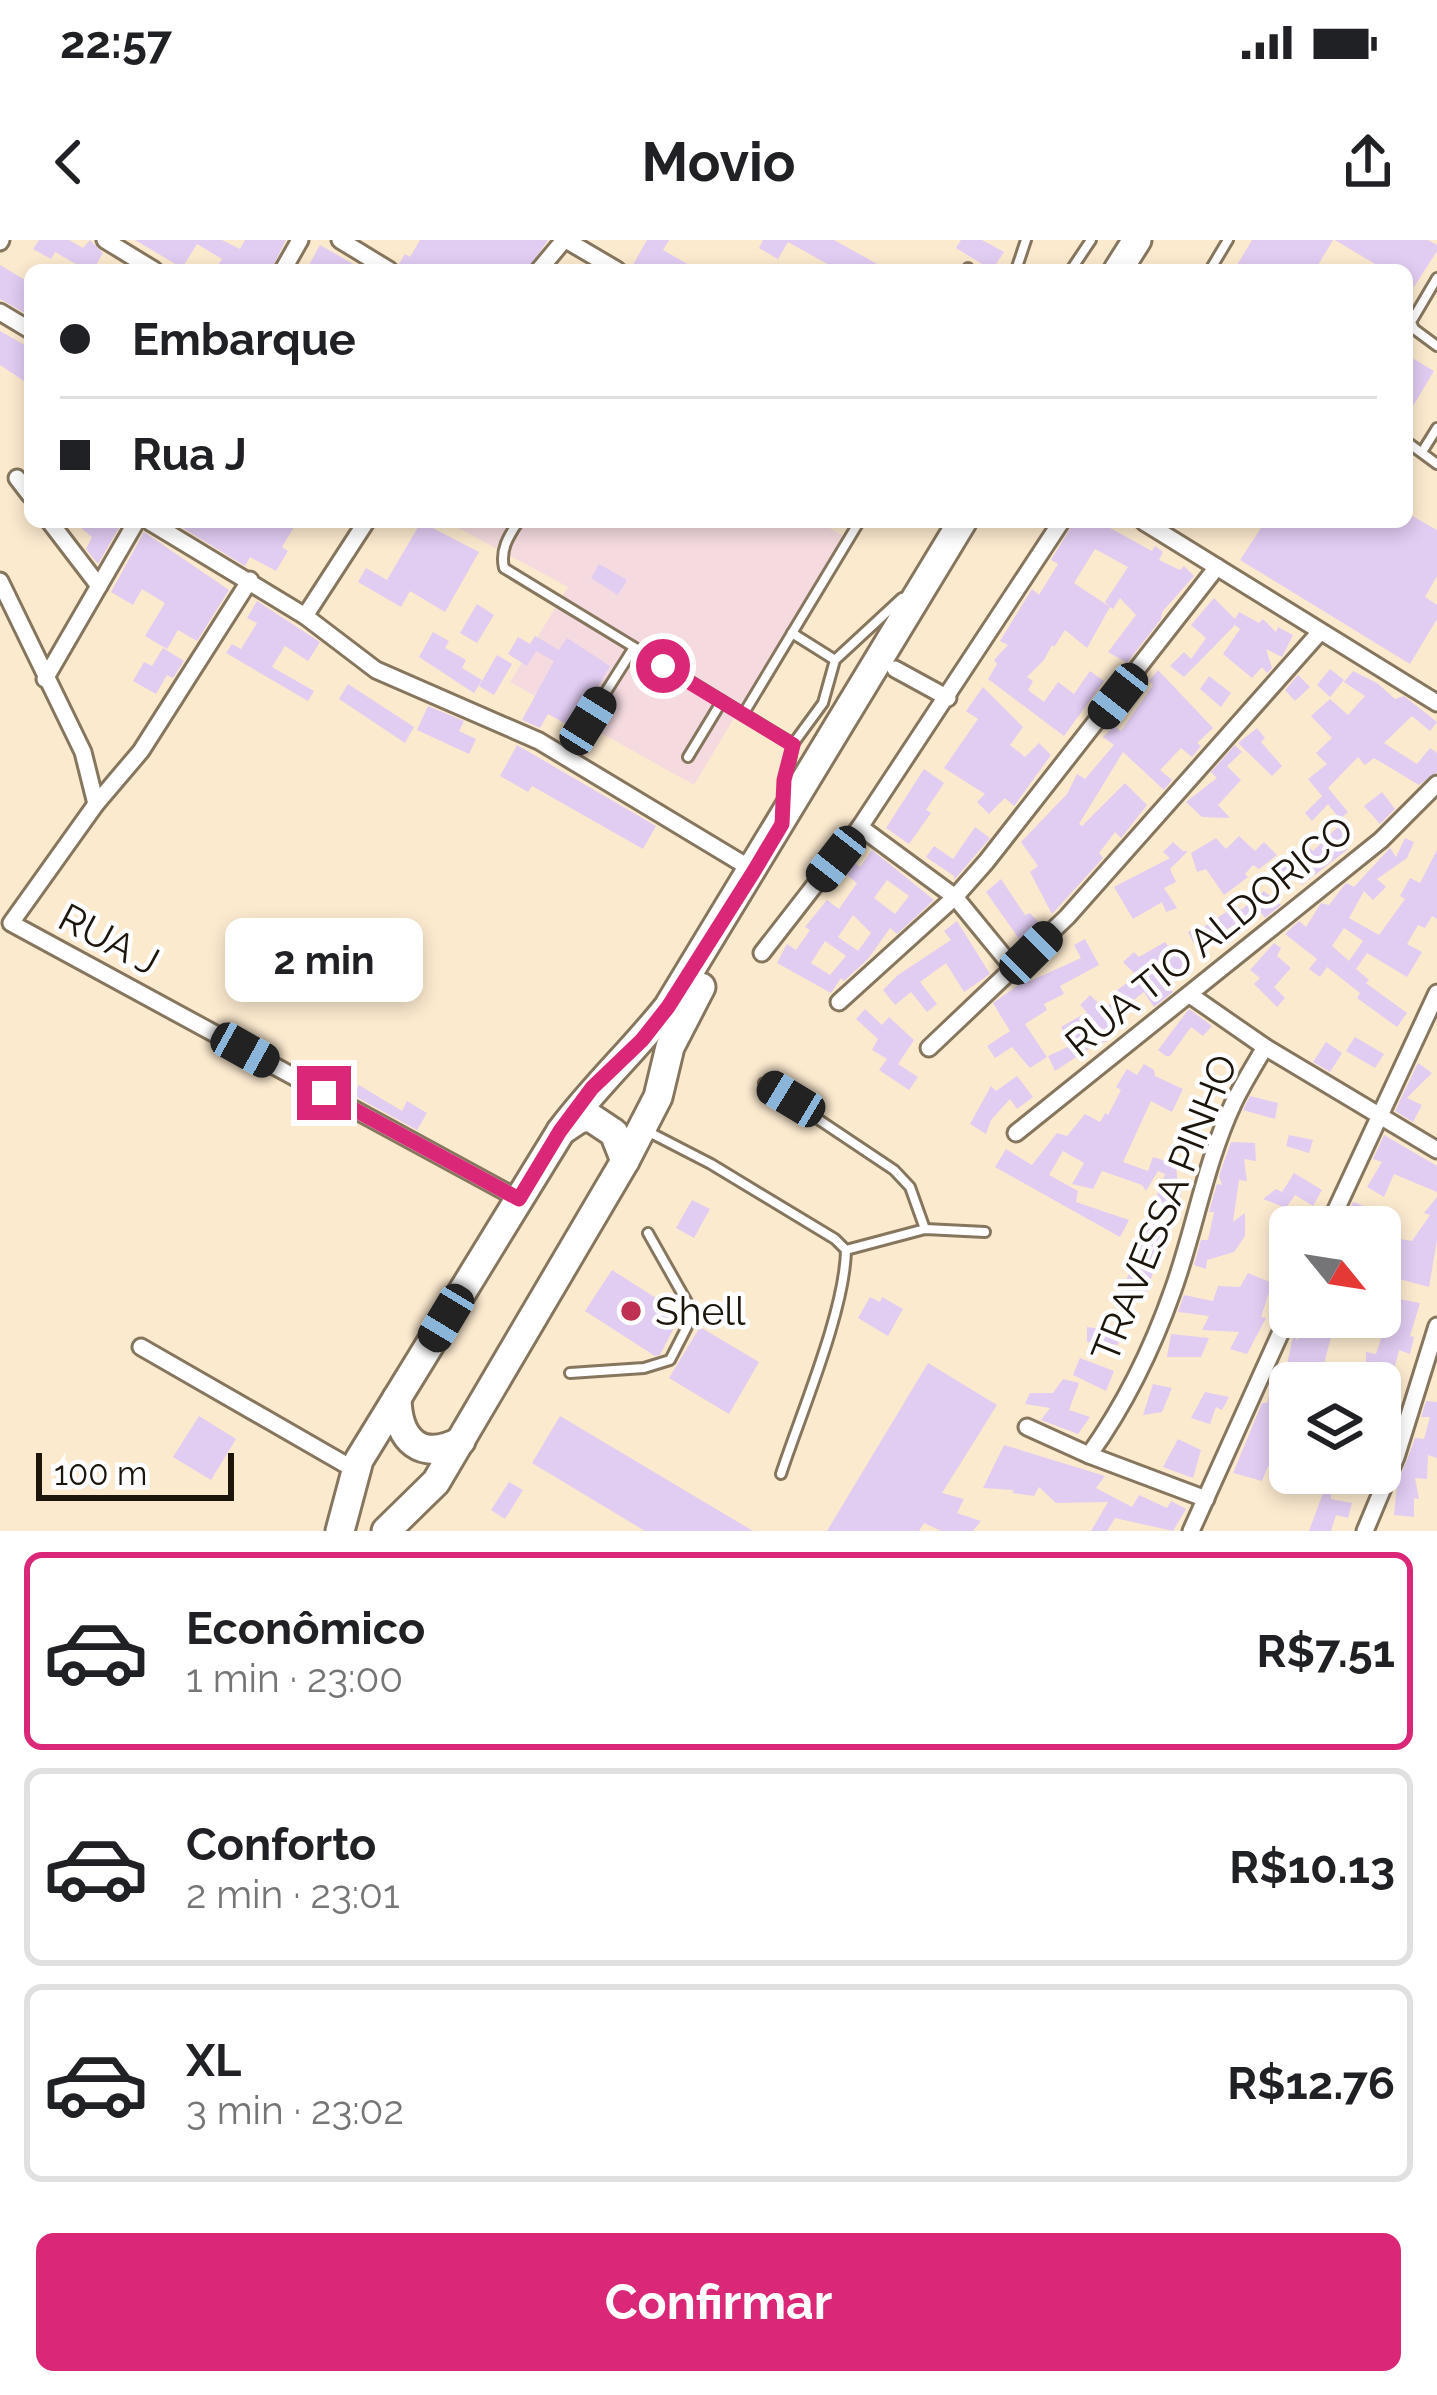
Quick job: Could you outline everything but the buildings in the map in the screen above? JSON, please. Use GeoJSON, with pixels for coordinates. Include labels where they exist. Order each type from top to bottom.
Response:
{"type":"FeatureCollection","features":[{"type":"Feature","properties":{"kind":"highway"},"geometry":{"type":"LineString","coordinates":[[340,1531],[356,1469],[560,1131],[592,1088],[642,1040],[668,1007],[958,528]]}},
{"type":"Feature","properties":{"kind":"highway"},"geometry":{"type":"LineString","coordinates":[[386,1531],[419,1503],[461,1441],[644,1129],[686,1012],[980,528]]}},
{"type":"Feature","properties":{"kind":"highway"},"geometry":{"type":"LineString","coordinates":[[560,1131],[590,1117],[614,1133],[626,1161]]}},
{"type":"Feature","properties":{"kind":"highway"},"geometry":{"type":"LineString","coordinates":[[397,1398],[400,1426],[411,1441],[433,1450],[461,1441]]}},
{"type":"Feature","properties":{"kind":"street"},"geometry":{"type":"LineString","coordinates":[[105,240],[144,264]]}},
{"type":"Feature","properties":{"kind":"street"},"geometry":{"type":"LineString","coordinates":[[340,240],[379,264]]}},
{"type":"Feature","properties":{"kind":"street"},"geometry":{"type":"LineString","coordinates":[[544,264],[565,240],[607,264]]}},
{"type":"Feature","properties":{"kind":"street"},"geometry":{"type":"LineString","coordinates":[[17,478],[24,487]]}},
{"type":"Feature","properties":{"kind":"street"},"geometry":{"type":"LineString","coordinates":[[55,528],[99,586]]}},
{"type":"Feature","properties":{"kind":"street"},"geometry":{"type":"LineString","coordinates":[[45,679],[133,528]]}},
{"type":"Feature","properties":{"kind":"street"},"geometry":{"type":"LineString","coordinates":[[160,528],[305,616],[376,670],[406,686],[454,700],[566,757],[754,871]]}},
{"type":"Feature","properties":{"kind":"street"},"geometry":{"type":"LineString","coordinates":[[305,616],[356,528]]}},
{"type":"Feature","properties":{"kind":"street"},"geometry":{"type":"LineString","coordinates":[[762,953],[860,827],[1057,528]]}},
{"type":"Feature","properties":{"kind":"street"},"geometry":{"type":"LineString","coordinates":[[1154,528],[1437,703]]}},
{"type":"Feature","properties":{"kind":"street"},"geometry":{"type":"LineString","coordinates":[[838,1002],[955,897],[1039,798],[1217,567]]}},
{"type":"Feature","properties":{"kind":"street","name":"RUA J"},"geometry":{"type":"LineString","coordinates":[[250,580],[141,751],[5,920],[519,1199]]}},
{"type":"Feature","properties":{"kind":"street"},"geometry":{"type":"LineString","coordinates":[[0,581],[82,752],[96,804]]}},
{"type":"Feature","properties":{"kind":"street"},"geometry":{"type":"LineString","coordinates":[[929,1048],[1067,917],[1320,632]]}},
{"type":"Feature","properties":{"kind":"street"},"geometry":{"type":"LineString","coordinates":[[895,669],[948,698]]}},
{"type":"Feature","properties":{"kind":"street","name":"RUA TIO ALDORICO"},"geometry":{"type":"LineString","coordinates":[[1016,1133],[1381,840],[1437,784]]}},
{"type":"Feature","properties":{"kind":"street"},"geometry":{"type":"LineString","coordinates":[[860,827],[955,897],[1014,969]]}},
{"type":"Feature","properties":{"kind":"street"},"geometry":{"type":"LineString","coordinates":[[1337,1206],[1437,993]]}},
{"type":"Feature","properties":{"kind":"street"},"geometry":{"type":"LineString","coordinates":[[1190,995],[1265,1047],[1437,1150]]}},
{"type":"Feature","properties":{"kind":"street","name":"TRAVESSA PINHO"},"geometry":{"type":"LineString","coordinates":[[1089,1455],[1149,1346],[1174,1286],[1220,1137],[1265,1047]]}},
{"type":"Feature","properties":{"kind":"street"},"geometry":{"type":"LineString","coordinates":[[1365,1531],[1396,1457],[1437,1326]]}},
{"type":"Feature","properties":{"kind":"street"},"geometry":{"type":"LineString","coordinates":[[1191,1531],[1278,1338]]}},
{"type":"Feature","properties":{"kind":"street"},"geometry":{"type":"LineString","coordinates":[[141,1348],[356,1469]]}},
{"type":"Feature","properties":{"kind":"street"},"geometry":{"type":"LineString","coordinates":[[1027,1427],[1206,1499]]}},
{"type":"Feature","properties":{"kind":"lane"},"geometry":{"type":"LineString","coordinates":[[1413,319],[1437,278]]}},
{"type":"Feature","properties":{"kind":"lane"},"geometry":{"type":"LineString","coordinates":[[1413,327],[1437,346]]}},
{"type":"Feature","properties":{"kind":"lane"},"geometry":{"type":"LineString","coordinates":[[1422,452],[1437,428]]}},
{"type":"Feature","properties":{"kind":"lane"},"geometry":{"type":"LineString","coordinates":[[1413,446],[1437,464]]}},
{"type":"Feature","properties":{"kind":"lane"},"geometry":{"type":"LineString","coordinates":[[514,528],[506,541],[504,568],[793,745]]}},
{"type":"Feature","properties":{"kind":"lane"},"geometry":{"type":"LineString","coordinates":[[744,712],[855,528]]}},
{"type":"Feature","properties":{"kind":"lane"},"geometry":{"type":"LineString","coordinates":[[782,824],[784,780],[793,745],[824,703],[835,660],[932,573]]}},
{"type":"Feature","properties":{"kind":"lane"},"geometry":{"type":"LineString","coordinates":[[792,633],[835,660]]}},
{"type":"Feature","properties":{"kind":"lane"},"geometry":{"type":"LineString","coordinates":[[566,757],[633,649]]}},
{"type":"Feature","properties":{"kind":"lane"},"geometry":{"type":"LineString","coordinates":[[688,757],[722,700]]}},
{"type":"Feature","properties":{"kind":"lane"},"geometry":{"type":"LineString","coordinates":[[764,1082],[894,1171],[910,1187],[925,1229]]}},
{"type":"Feature","properties":{"kind":"lane"},"geometry":{"type":"LineString","coordinates":[[644,1129],[729,1174],[846,1250],[846,1270],[834,1314],[781,1474]]}},
{"type":"Feature","properties":{"kind":"lane"},"geometry":{"type":"LineString","coordinates":[[846,1250],[925,1229],[985,1232]]}},
{"type":"Feature","properties":{"kind":"lane"},"geometry":{"type":"LineString","coordinates":[[570,1373],[657,1367],[670,1360],[691,1319],[687,1302],[648,1233]]}},
{"type":"Feature","properties":{"kind":"shaded area"},"geometry":{"type":"Polygon","coordinates":[[[458,528],[829,528],[843,536],[694,785],[510,682],[568,587],[458,528]]]}},
{"type":"Feature","properties":{"kind":"place","name":"Shell"},"geometry":{"type":"Point","coordinates":[631,1311]}},
{"type":"Feature","properties":{"kind":"route"},"geometry":{"type":"LineString","coordinates":[[324,1093],[519,1199],[592,1088],[642,1040],[668,1007],[782,824],[784,780],[793,745],[663,666]]}}]}
